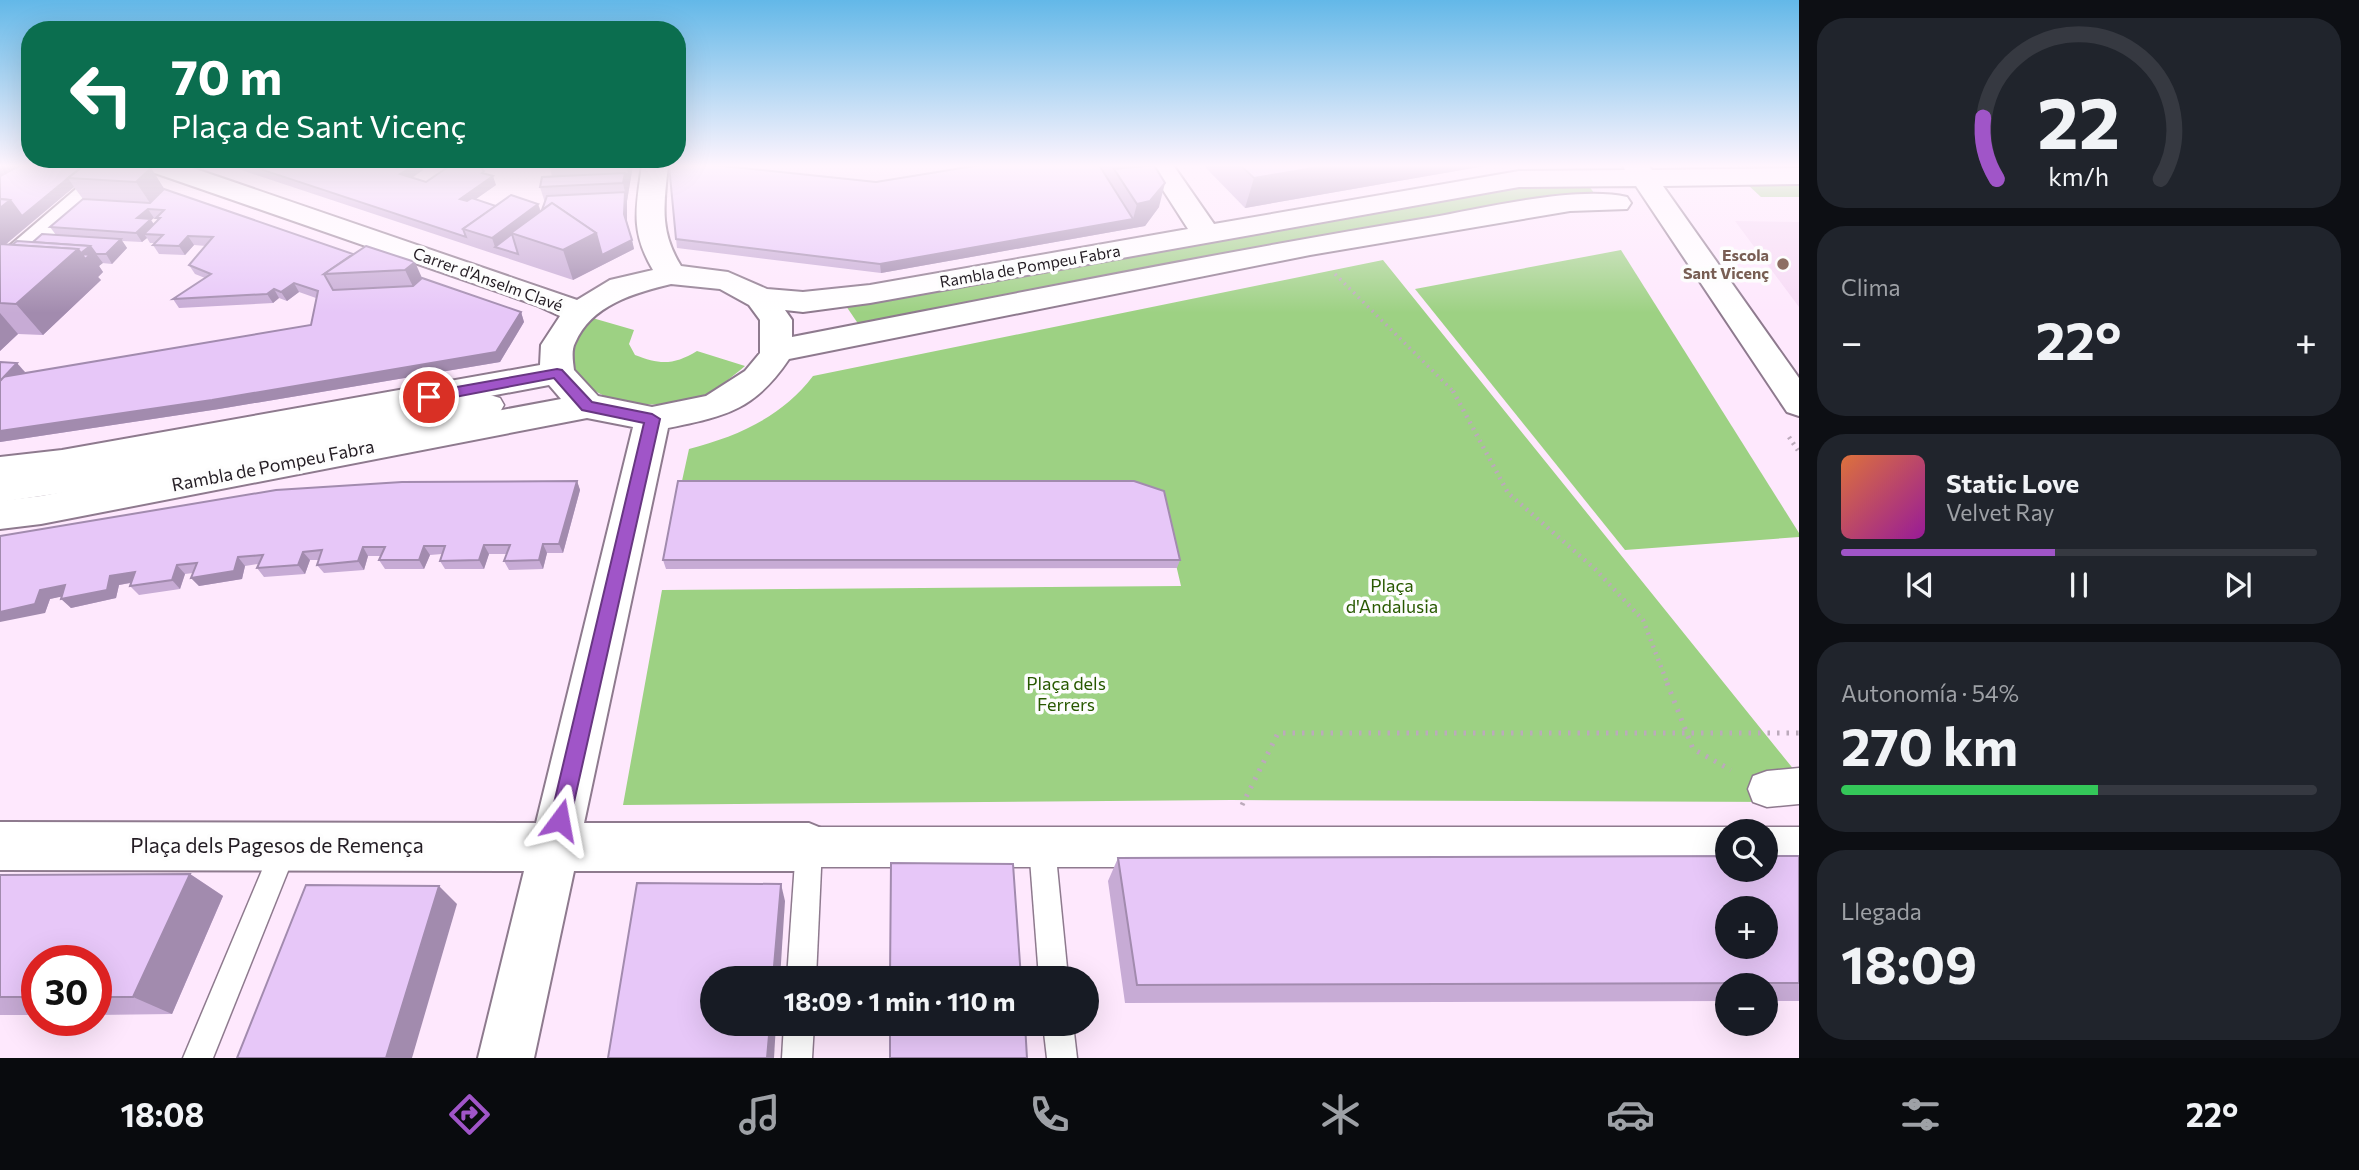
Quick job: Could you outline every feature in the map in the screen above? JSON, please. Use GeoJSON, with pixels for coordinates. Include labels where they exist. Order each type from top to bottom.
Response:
{"type":"FeatureCollection","features":[{"type":"Feature","properties":{"kind":"street"},"geometry":{"type":"LineString","coordinates":[[0,269],[63,214]]}},
{"type":"Feature","properties":{"kind":"street","name":"Carrer d'Anselm Clavé"},"geometry":{"type":"LineString","coordinates":[[302,214],[547,298],[578,312]]}},
{"type":"Feature","properties":{"kind":"street"},"geometry":{"type":"LineString","coordinates":[[651,214],[654,247],[671,275]]}},
{"type":"Feature","properties":{"kind":"street"},"geometry":{"type":"LineString","coordinates":[[1193,214],[1207,236]]}},
{"type":"Feature","properties":{"kind":"street","name":"Rambla de Pompeu Fabra"},"geometry":{"type":"LineString","coordinates":[[760,298],[803,302],[870,294],[1325,214]]}},
{"type":"Feature","properties":{"kind":"street","name":"Rambla de Pompeu Fabra"},"geometry":{"type":"LineString","coordinates":[[776,351],[1364,237],[1501,214]]}},
{"type":"Feature","properties":{"kind":"street"},"geometry":{"type":"LineString","coordinates":[[1667,214],[1799,404]]}},
{"type":"Feature","properties":{"kind":"street"},"geometry":{"type":"LineString","coordinates":[[671,275],[728,281],[760,298],[776,320],[776,351],[757,379],[716,406],[652,419],[587,406],[557,373],[557,345],[578,312],[621,286],[671,275]]}},
{"type":"Feature","properties":{"kind":"street"},"geometry":{"type":"LineString","coordinates":[[0,470],[62,463],[557,373]]}},
{"type":"Feature","properties":{"kind":"street","name":"Rambla de Pompeu Fabra"},"geometry":{"type":"LineString","coordinates":[[0,491],[136,471],[491,405]]}},
{"type":"Feature","properties":{"kind":"street","name":"Rambla de Pompeu Fabra"},"geometry":{"type":"LineString","coordinates":[[0,515],[41,510],[587,406]]}},
{"type":"Feature","properties":{"kind":"street"},"geometry":{"type":"LineString","coordinates":[[506,1058],[652,419]]}},
{"type":"Feature","properties":{"kind":"street","name":"Plaça dels Pagesos de Remença"},"geometry":{"type":"LineString","coordinates":[[0,846],[554,846]]}},
{"type":"Feature","properties":{"kind":"street"},"geometry":{"type":"LineString","coordinates":[[554,846],[1715,847]]}},
{"type":"Feature","properties":{"kind":"street"},"geometry":{"type":"LineString","coordinates":[[1778,847],[1799,847]]}},
{"type":"Feature","properties":{"kind":"lane"},"geometry":{"type":"LineString","coordinates":[[198,1058],[285,845]]}},
{"type":"Feature","properties":{"kind":"lane"},"geometry":{"type":"LineString","coordinates":[[1042,846],[1053,966]]}},
{"type":"Feature","properties":{"kind":"lane"},"geometry":{"type":"LineString","coordinates":[[803,966],[809,847]]}},
{"type":"Feature","properties":{"kind":"lane"},"geometry":{"type":"LineString","coordinates":[[797,1058],[798,1036]]}},
{"type":"Feature","properties":{"kind":"lane"},"geometry":{"type":"LineString","coordinates":[[1059,1036],[1062,1058]]}},
{"type":"Feature","properties":{"kind":"path"},"geometry":{"type":"LineString","coordinates":[[1331,269],[1455,393],[1508,493],[1595,569],[1643,620],[1693,749],[1783,787]]}},
{"type":"Feature","properties":{"kind":"path"},"geometry":{"type":"LineString","coordinates":[[1238,813],[1278,733],[1799,733]]}},
{"type":"Feature","properties":{"kind":"shaded area","name":"Escola Sant Vicenç"},"geometry":{"type":"Polygon","coordinates":[[[1735,221],[1799,222],[1799,307],[1735,221]]]}},
{"type":"Feature","properties":{"kind":"green space"},"geometry":{"type":"Polygon","coordinates":[[[1352,214],[1497,214],[859,325],[846,306],[1352,214]]]}},
{"type":"Feature","properties":{"kind":"green space"},"geometry":{"type":"Polygon","coordinates":[[[1621,250],[1799,533],[1799,537],[1625,550],[1415,289],[1621,250]]]}},
{"type":"Feature","properties":{"kind":"green space","name":"Plaça d'Andalusia"},"geometry":{"type":"Polygon","coordinates":[[[1383,260],[1799,776],[1799,802],[1231,800],[623,805],[662,590],[1181,586],[1173,552],[680,490],[689,449],[725,438],[758,423],[787,403],[813,376],[1383,260]]]}},
{"type":"Feature","properties":{"kind":"green space"},"geometry":{"type":"Polygon","coordinates":[[[589,317],[634,330],[629,344],[635,355],[644,358],[667,362],[697,351],[745,366],[715,389],[694,399],[648,404],[615,399],[600,394],[587,385],[576,372],[569,353],[589,317]]]}},
{"type":"Feature","properties":{"kind":"building"},"geometry":{"type":"Polygon","coordinates":[[[65,214],[141,214],[137,218],[151,219],[136,233],[50,227],[65,214]]]}},
{"type":"Feature","properties":{"kind":"building"},"geometry":{"type":"Polygon","coordinates":[[[160,214],[238,214],[353,254],[324,274],[333,290],[413,286],[422,278],[521,312],[496,352],[212,400],[0,431],[2,377],[311,325],[318,291],[294,283],[281,292],[274,289],[267,294],[173,299],[211,274],[189,265],[213,237],[188,236],[179,246],[153,245],[163,235],[144,234],[160,218],[156,218],[160,214]]]}},
{"type":"Feature","properties":{"kind":"building"},"geometry":{"type":"Polygon","coordinates":[[[397,214],[484,214],[463,229],[466,237],[397,214]]]}},
{"type":"Feature","properties":{"kind":"building"},"geometry":{"type":"Polygon","coordinates":[[[484,214],[524,214],[492,238],[463,229],[484,214]]]}},
{"type":"Feature","properties":{"kind":"building"},"geometry":{"type":"Polygon","coordinates":[[[536,214],[569,214],[596,233],[563,250],[511,233],[536,214]]]}},
{"type":"Feature","properties":{"kind":"building"},"geometry":{"type":"Polygon","coordinates":[[[569,214],[624,214],[632,240],[602,255],[596,233],[569,214]]]}},
{"type":"Feature","properties":{"kind":"building"},"geometry":{"type":"Polygon","coordinates":[[[674,214],[1130,214],[1133,219],[880,264],[676,239],[674,214]]]}},
{"type":"Feature","properties":{"kind":"building"},"geometry":{"type":"Polygon","coordinates":[[[42,234],[121,239],[106,254],[96,254],[90,246],[33,242],[42,234]]]}},
{"type":"Feature","properties":{"kind":"building"},"geometry":{"type":"Polygon","coordinates":[[[512,234],[518,254],[495,247],[512,234]]]}},
{"type":"Feature","properties":{"kind":"building"},"geometry":{"type":"Polygon","coordinates":[[[17,241],[90,246],[81,253],[78,249],[12,245],[17,241]]]}},
{"type":"Feature","properties":{"kind":"building"},"geometry":{"type":"Polygon","coordinates":[[[0,244],[78,249],[16,304],[0,303],[0,244]]]}},
{"type":"Feature","properties":{"kind":"building"},"geometry":{"type":"Polygon","coordinates":[[[366,246],[415,262],[405,270],[324,274],[366,246]]]}},
{"type":"Feature","properties":{"kind":"building"},"geometry":{"type":"Polygon","coordinates":[[[0,362],[17,363],[0,381],[0,362]]]}},
{"type":"Feature","properties":{"kind":"building"},"geometry":{"type":"Polygon","coordinates":[[[577,481],[559,544],[543,544],[539,560],[504,561],[510,545],[484,545],[479,560],[440,561],[445,546],[424,546],[419,560],[379,560],[385,547],[363,547],[358,561],[317,565],[322,550],[303,552],[298,565],[257,568],[263,555],[238,557],[234,571],[191,578],[197,563],[177,565],[172,580],[130,586],[135,572],[110,576],[107,590],[61,599],[65,585],[40,590],[35,604],[0,612],[0,536],[276,490],[402,482],[577,481]]]}},
{"type":"Feature","properties":{"kind":"building"},"geometry":{"type":"Polygon","coordinates":[[[678,481],[1134,481],[1164,491],[1180,560],[663,560],[678,481]]]}},
{"type":"Feature","properties":{"kind":"building"},"geometry":{"type":"Polygon","coordinates":[[[1715,856],[1715,882],[1778,882],[1778,856],[1799,856],[1799,983],[1778,983],[1778,973],[1715,973],[1715,983],[1137,985],[1118,858],[1715,856]]]}},
{"type":"Feature","properties":{"kind":"building"},"geometry":{"type":"Polygon","coordinates":[[[891,863],[1013,864],[1020,966],[890,966],[891,863]]]}},
{"type":"Feature","properties":{"kind":"building"},"geometry":{"type":"Polygon","coordinates":[[[190,874],[133,997],[112,997],[112,945],[21,945],[21,997],[0,997],[0,875],[190,874]]]}},
{"type":"Feature","properties":{"kind":"building"},"geometry":{"type":"Polygon","coordinates":[[[637,883],[781,884],[774,966],[700,966],[700,1036],[769,1036],[767,1058],[608,1058],[637,883]]]}},
{"type":"Feature","properties":{"kind":"building"},"geometry":{"type":"Polygon","coordinates":[[[306,885],[439,886],[386,1058],[237,1058],[306,885]]]}},
{"type":"Feature","properties":{"kind":"building"},"geometry":{"type":"Polygon","coordinates":[[[890,1036],[1026,1036],[1027,1058],[890,1058],[890,1036]]]}},
{"type":"Feature","properties":{"kind":"place","name":"Escola Sant Vicenç"},"geometry":{"type":"Point","coordinates":[1783,264]}},
{"type":"Feature","properties":{"kind":"route"},"geometry":{"type":"LineString","coordinates":[[429,397],[557,373],[587,406],[652,419],[560,820]]}},
{"type":"Feature","properties":{"kind":"park label","name":"Plaça dels Ferrers"},"geometry":{"type":"Point","coordinates":[1066,694]}}]}
